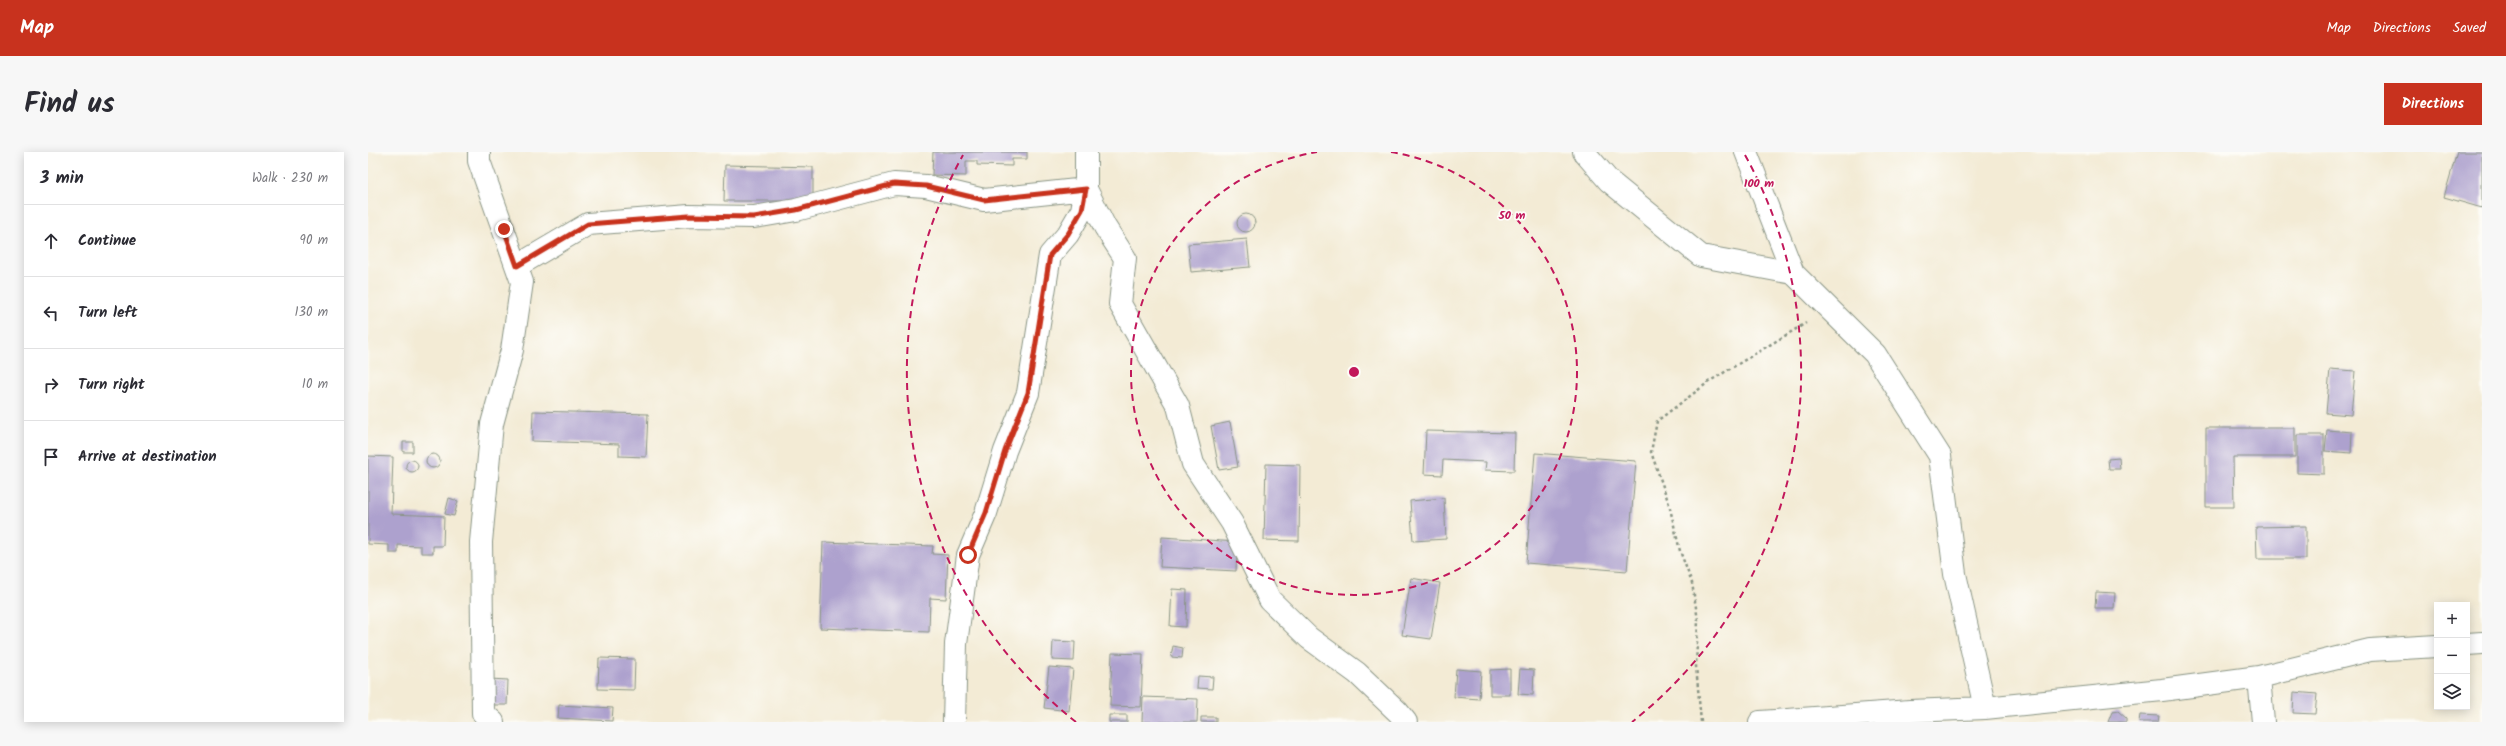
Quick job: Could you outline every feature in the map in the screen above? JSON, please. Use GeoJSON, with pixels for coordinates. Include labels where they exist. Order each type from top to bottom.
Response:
{"type":"FeatureCollection","features":[{"type":"Feature","properties":{"kind":"street"},"geometry":{"type":"LineString","coordinates":[[479,152],[479,161],[522,282],[512,350],[492,424],[481,542],[483,713],[493,722]]}},
{"type":"Feature","properties":{"kind":"street"},"geometry":{"type":"LineString","coordinates":[[954,722],[956,644],[968,555],[986,513],[1005,451],[1028,393],[1050,255],[1068,234],[1082,210],[1086,189],[1086,152]]}},
{"type":"Feature","properties":{"kind":"street"},"geometry":{"type":"LineString","coordinates":[[1584,152],[1609,181],[1701,256],[1793,273]]}},
{"type":"Feature","properties":{"kind":"street"},"geometry":{"type":"LineString","coordinates":[[1746,152],[1793,273],[1875,354],[1940,456],[1955,574],[1985,708]]}},
{"type":"Feature","properties":{"kind":"street"},"geometry":{"type":"LineString","coordinates":[[517,266],[588,224],[689,216],[754,217],[796,210],[894,184],[926,186],[984,200],[1086,189]]}},
{"type":"Feature","properties":{"kind":"street"},"geometry":{"type":"LineString","coordinates":[[1086,189],[1105,227],[1125,258],[1120,304],[1178,406],[1193,464],[1232,523],[1270,600],[1309,638],[1357,673],[1398,712],[1406,722]]}},
{"type":"Feature","properties":{"kind":"street"},"geometry":{"type":"LineString","coordinates":[[2470,644],[2482,643]]}},
{"type":"Feature","properties":{"kind":"street"},"geometry":{"type":"LineString","coordinates":[[1760,722],[1910,711],[1985,708],[2162,690],[2259,677],[2370,650],[2434,646]]}},
{"type":"Feature","properties":{"kind":"street"},"geometry":{"type":"LineString","coordinates":[[2259,677],[2263,722]]}},
{"type":"Feature","properties":{"kind":"path"},"geometry":{"type":"LineString","coordinates":[[1701,722],[1696,666],[1698,620],[1692,583],[1680,551],[1669,504],[1651,452],[1657,421],[1710,381],[1828,308]]}},
{"type":"Feature","properties":{"kind":"building"},"geometry":{"type":"Polygon","coordinates":[[[933,152],[1027,152],[1027,159],[1012,159],[1012,166],[977,165],[977,161],[966,161],[966,176],[932,175],[933,152]]]}},
{"type":"Feature","properties":{"kind":"building"},"geometry":{"type":"Polygon","coordinates":[[[2457,152],[2482,152],[2482,208],[2444,197],[2457,152]]]}},
{"type":"Feature","properties":{"kind":"building"},"geometry":{"type":"Polygon","coordinates":[[[725,165],[813,167],[813,201],[724,201],[725,165]]]}},
{"type":"Feature","properties":{"kind":"building"},"geometry":{"type":"Polygon","coordinates":[[[1246,214],[1252,217],[1255,223],[1252,229],[1246,232],[1240,229],[1237,223],[1240,217],[1246,214]]]}},
{"type":"Feature","properties":{"kind":"building"},"geometry":{"type":"Polygon","coordinates":[[[1247,239],[1250,267],[1191,272],[1188,244],[1247,239]]]}},
{"type":"Feature","properties":{"kind":"building"},"geometry":{"type":"Polygon","coordinates":[[[2330,369],[2355,371],[2351,415],[2326,413],[2330,369]]]}},
{"type":"Feature","properties":{"kind":"building"},"geometry":{"type":"Polygon","coordinates":[[[533,411],[648,414],[646,457],[619,456],[619,444],[532,441],[533,411]]]}},
{"type":"Feature","properties":{"kind":"building"},"geometry":{"type":"Polygon","coordinates":[[[1230,422],[1238,467],[1219,470],[1211,426],[1230,422]]]}},
{"type":"Feature","properties":{"kind":"building"},"geometry":{"type":"Polygon","coordinates":[[[2206,428],[2295,428],[2295,457],[2233,457],[2234,507],[2206,507],[2206,428]]]}},
{"type":"Feature","properties":{"kind":"building"},"geometry":{"type":"Polygon","coordinates":[[[2327,430],[2352,432],[2351,453],[2325,451],[2327,430]]]}},
{"type":"Feature","properties":{"kind":"building"},"geometry":{"type":"Polygon","coordinates":[[[1426,431],[1515,433],[1514,471],[1485,470],[1486,462],[1443,460],[1442,475],[1424,474],[1426,431]]]}},
{"type":"Feature","properties":{"kind":"building"},"geometry":{"type":"Polygon","coordinates":[[[2297,435],[2324,435],[2324,474],[2297,473],[2297,435]]]}},
{"type":"Feature","properties":{"kind":"building"},"geometry":{"type":"Polygon","coordinates":[[[403,442],[413,442],[413,452],[403,452],[403,442]]]}},
{"type":"Feature","properties":{"kind":"building"},"geometry":{"type":"Polygon","coordinates":[[[1535,453],[1636,461],[1627,571],[1526,563],[1535,453]]]}},
{"type":"Feature","properties":{"kind":"building"},"geometry":{"type":"Polygon","coordinates":[[[430,454],[436,454],[440,458],[440,464],[436,468],[430,468],[426,464],[426,458],[430,454]]]}},
{"type":"Feature","properties":{"kind":"building"},"geometry":{"type":"Polygon","coordinates":[[[368,456],[393,457],[391,514],[444,516],[443,546],[433,546],[433,553],[421,553],[421,546],[398,545],[398,553],[389,553],[389,545],[368,544],[368,456]]]}},
{"type":"Feature","properties":{"kind":"building"},"geometry":{"type":"Polygon","coordinates":[[[2119,458],[2120,469],[2109,469],[2108,459],[2119,458]]]}},
{"type":"Feature","properties":{"kind":"building"},"geometry":{"type":"Polygon","coordinates":[[[414,460],[417,461],[417,471],[410,472],[407,471],[406,464],[407,461],[414,460]]]}},
{"type":"Feature","properties":{"kind":"building"},"geometry":{"type":"Polygon","coordinates":[[[1266,464],[1300,465],[1299,541],[1264,540],[1266,464]]]}},
{"type":"Feature","properties":{"kind":"building"},"geometry":{"type":"Polygon","coordinates":[[[449,498],[458,501],[454,516],[445,514],[449,498]]]}},
{"type":"Feature","properties":{"kind":"building"},"geometry":{"type":"Polygon","coordinates":[[[1444,498],[1446,539],[1413,541],[1410,501],[1444,498]]]}},
{"type":"Feature","properties":{"kind":"building"},"geometry":{"type":"Polygon","coordinates":[[[2306,526],[2306,559],[2257,559],[2256,527],[2306,526]]]}},
{"type":"Feature","properties":{"kind":"building"},"geometry":{"type":"Polygon","coordinates":[[[1162,537],[1237,542],[1236,571],[1160,567],[1162,537]]]}},
{"type":"Feature","properties":{"kind":"building"},"geometry":{"type":"Polygon","coordinates":[[[823,542],[933,546],[932,554],[948,555],[946,599],[930,598],[929,632],[820,628],[823,542]]]}},
{"type":"Feature","properties":{"kind":"building"},"geometry":{"type":"Polygon","coordinates":[[[1411,578],[1440,583],[1431,639],[1402,635],[1411,578]]]}},
{"type":"Feature","properties":{"kind":"building"},"geometry":{"type":"Polygon","coordinates":[[[1172,589],[1187,590],[1186,627],[1170,626],[1172,589]]]}},
{"type":"Feature","properties":{"kind":"building"},"geometry":{"type":"Polygon","coordinates":[[[2096,592],[2115,593],[2114,608],[2095,608],[2096,592]]]}},
{"type":"Feature","properties":{"kind":"building"},"geometry":{"type":"Polygon","coordinates":[[[1053,641],[1075,642],[1074,661],[1052,660],[1053,641]]]}},
{"type":"Feature","properties":{"kind":"building"},"geometry":{"type":"Polygon","coordinates":[[[1173,646],[1183,648],[1182,658],[1171,657],[1173,646]]]}},
{"type":"Feature","properties":{"kind":"building"},"geometry":{"type":"Polygon","coordinates":[[[1112,653],[1143,654],[1141,707],[1110,706],[1112,653]]]}},
{"type":"Feature","properties":{"kind":"building"},"geometry":{"type":"Polygon","coordinates":[[[599,658],[635,659],[634,690],[598,689],[599,658]]]}},
{"type":"Feature","properties":{"kind":"building"},"geometry":{"type":"Polygon","coordinates":[[[1049,667],[1073,669],[1069,711],[1044,708],[1049,667]]]}},
{"type":"Feature","properties":{"kind":"building"},"geometry":{"type":"Polygon","coordinates":[[[1456,669],[1481,671],[1479,699],[1454,697],[1456,669]]]}},
{"type":"Feature","properties":{"kind":"building"},"geometry":{"type":"Polygon","coordinates":[[[1510,669],[1510,695],[1490,695],[1490,670],[1510,669]]]}},
{"type":"Feature","properties":{"kind":"building"},"geometry":{"type":"Polygon","coordinates":[[[1520,669],[1534,670],[1533,695],[1518,694],[1520,669]]]}},
{"type":"Feature","properties":{"kind":"building"},"geometry":{"type":"Polygon","coordinates":[[[1198,676],[1213,677],[1212,689],[1197,688],[1198,676]]]}},
{"type":"Feature","properties":{"kind":"building"},"geometry":{"type":"Polygon","coordinates":[[[489,679],[508,680],[507,705],[489,705],[489,679]]]}},
{"type":"Feature","properties":{"kind":"building"},"geometry":{"type":"Polygon","coordinates":[[[2294,692],[2317,694],[2315,714],[2293,713],[2294,692]]]}},
{"type":"Feature","properties":{"kind":"building"},"geometry":{"type":"Polygon","coordinates":[[[1143,697],[1198,699],[1197,722],[1142,722],[1143,697]]]}},
{"type":"Feature","properties":{"kind":"building"},"geometry":{"type":"Polygon","coordinates":[[[559,705],[613,708],[612,721],[558,718],[559,705]]]}},
{"type":"Feature","properties":{"kind":"building"},"geometry":{"type":"Polygon","coordinates":[[[2118,711],[2126,718],[2126,722],[2108,722],[2112,712],[2118,711]]]}},
{"type":"Feature","properties":{"kind":"building"},"geometry":{"type":"Polygon","coordinates":[[[1109,715],[1127,715],[1127,722],[1109,722],[1109,715]]]}},
{"type":"Feature","properties":{"kind":"building"},"geometry":{"type":"Polygon","coordinates":[[[2140,715],[2159,716],[2158,722],[2139,722],[2140,715]]]}},
{"type":"Feature","properties":{"kind":"building"},"geometry":{"type":"Polygon","coordinates":[[[1201,717],[1216,717],[1216,722],[1201,722],[1201,717]]]}},
{"type":"Feature","properties":{"kind":"route"},"geometry":{"type":"LineString","coordinates":[[504,229],[517,266],[588,224],[689,216],[754,217],[796,210],[894,184],[926,186],[984,200],[1086,189],[1082,210],[1068,234],[1050,255],[1028,393],[1005,451],[986,513],[968,555]]}}]}
